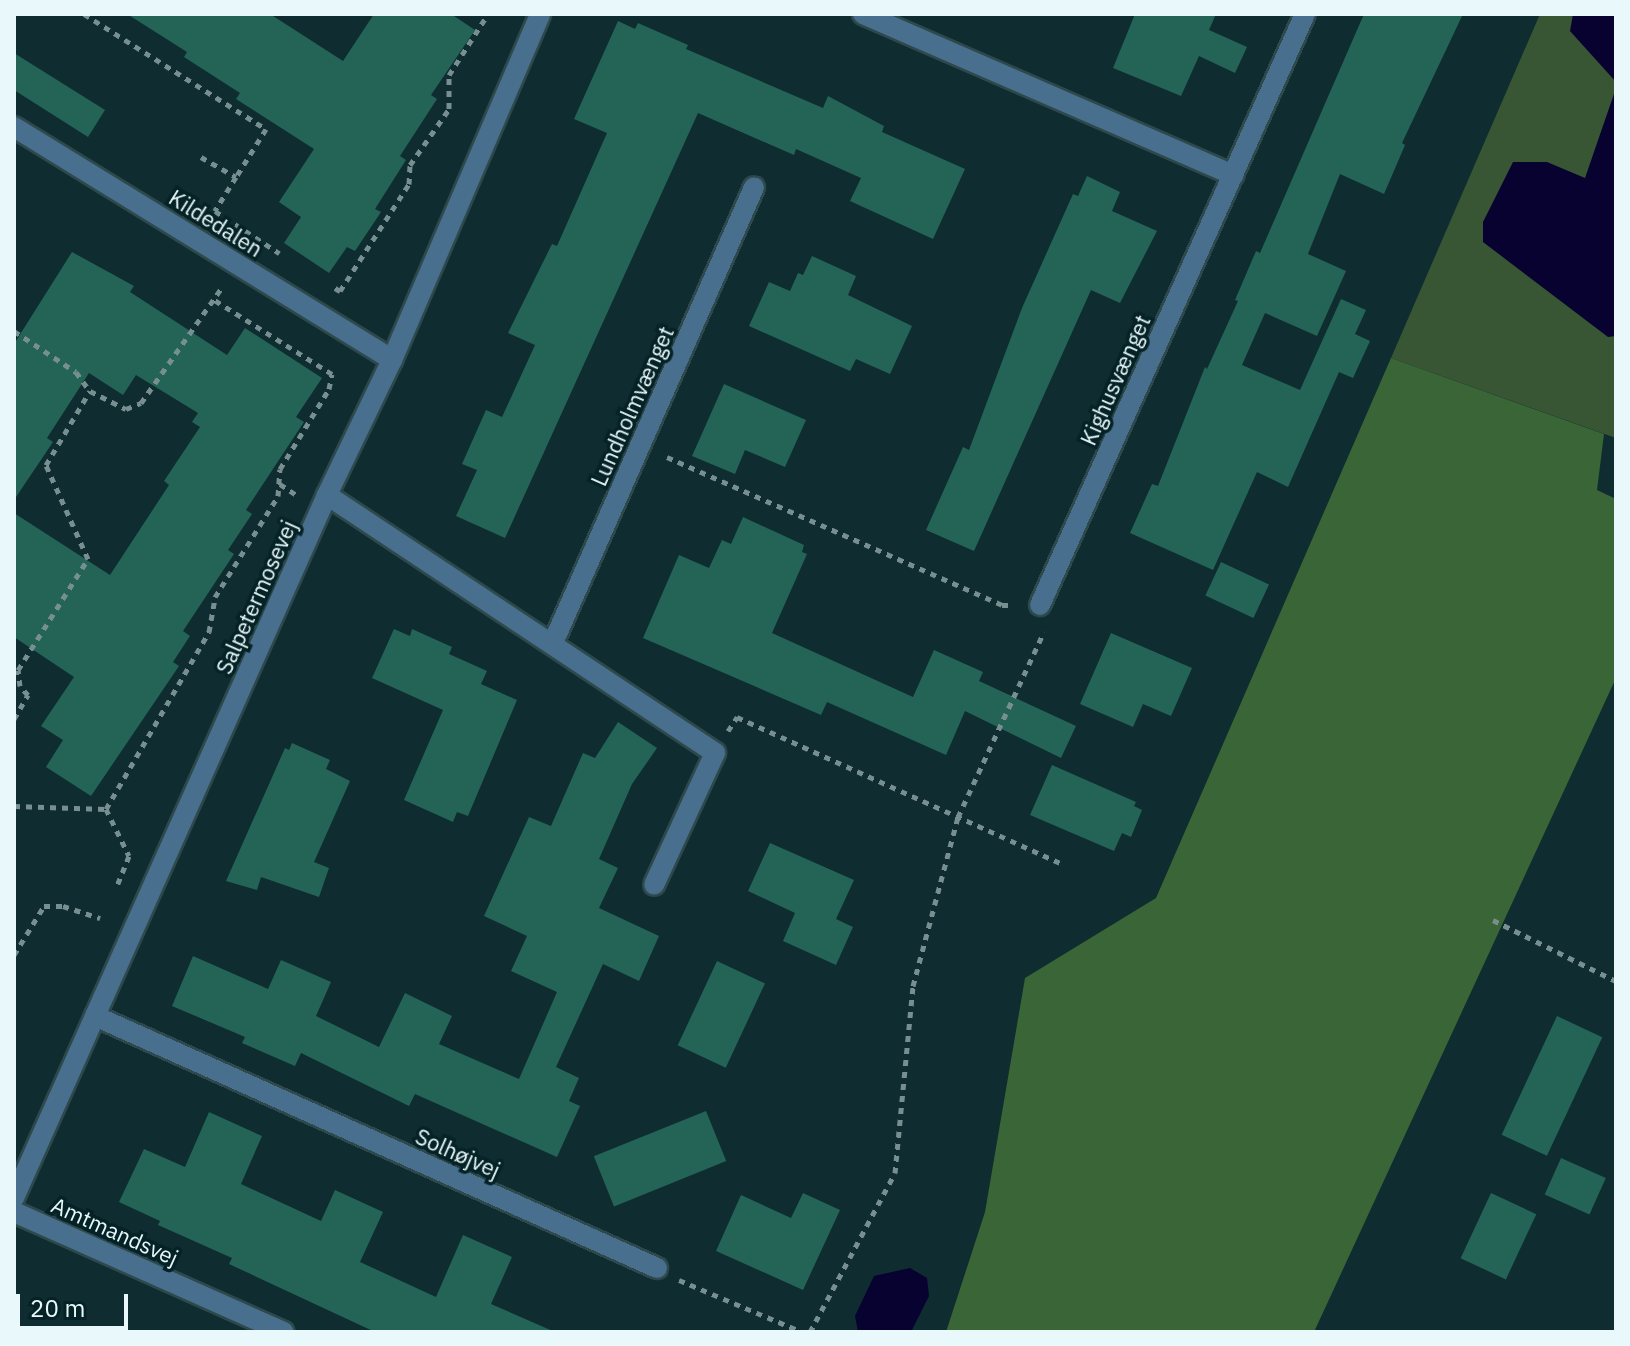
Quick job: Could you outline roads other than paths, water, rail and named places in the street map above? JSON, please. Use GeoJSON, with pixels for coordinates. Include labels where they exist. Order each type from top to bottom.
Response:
{"type":"FeatureCollection","features":[{"type":"Feature","properties":{"kind":"street","name":"Salpetermosevej"},"geometry":{"type":"LineString","coordinates":[[14,1198],[327,495],[392,360],[540,14]]}},
{"type":"Feature","properties":{"kind":"street"},"geometry":{"type":"LineString","coordinates":[[863,14],[1233,175]]}},
{"type":"Feature","properties":{"kind":"street","name":"Kighusvænget"},"geometry":{"type":"LineString","coordinates":[[1040,605],[1305,14]]}},
{"type":"Feature","properties":{"kind":"street","name":"Kildedalen"},"geometry":{"type":"LineString","coordinates":[[14,127],[392,360]]}},
{"type":"Feature","properties":{"kind":"street","name":"Lundholmvænget"},"geometry":{"type":"LineString","coordinates":[[553,643],[754,187]]}},
{"type":"Feature","properties":{"kind":"street"},"geometry":{"type":"LineString","coordinates":[[327,495],[715,753],[654,885]]}},
{"type":"Feature","properties":{"kind":"street","name":"Solhøjvej"},"geometry":{"type":"LineString","coordinates":[[95,1016],[657,1268]]}},
{"type":"Feature","properties":{"kind":"street","name":"Amtmandsvej"},"geometry":{"type":"LineString","coordinates":[[14,1212],[284,1332]]}}]}
